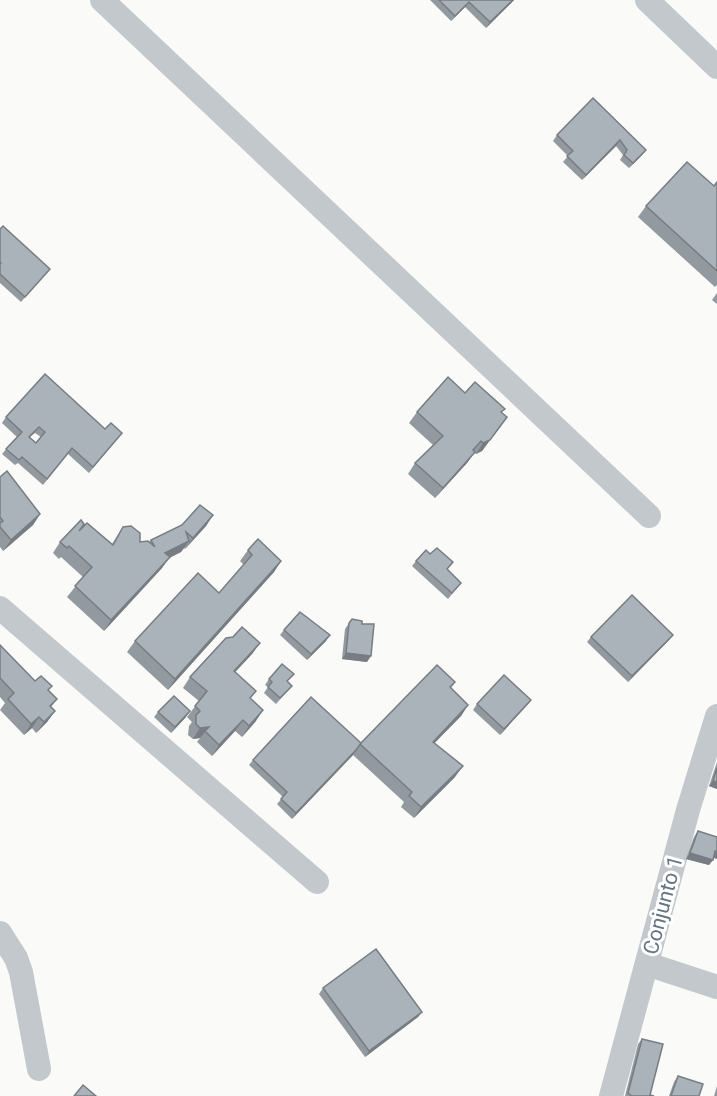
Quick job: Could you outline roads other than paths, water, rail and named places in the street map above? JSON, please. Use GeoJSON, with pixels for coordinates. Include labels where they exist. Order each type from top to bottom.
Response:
{"type":"FeatureCollection","features":[{"type":"Feature","properties":{"kind":"street"},"geometry":{"type":"LineString","coordinates":[[102,0],[649,516]]}},
{"type":"Feature","properties":{"kind":"street"},"geometry":{"type":"LineString","coordinates":[[647,0],[717,67]]}},
{"type":"Feature","properties":{"kind":"street"},"geometry":{"type":"LineString","coordinates":[[0,608],[317,882]]}},
{"type":"Feature","properties":{"kind":"street","name":"Conjunto 1"},"geometry":{"type":"LineString","coordinates":[[611,1096],[688,810],[717,716]]}},
{"type":"Feature","properties":{"kind":"street"},"geometry":{"type":"LineString","coordinates":[[0,933],[16,958],[21,972],[39,1069]]}},
{"type":"Feature","properties":{"kind":"street"},"geometry":{"type":"LineString","coordinates":[[647,964],[717,987]]}}]}
